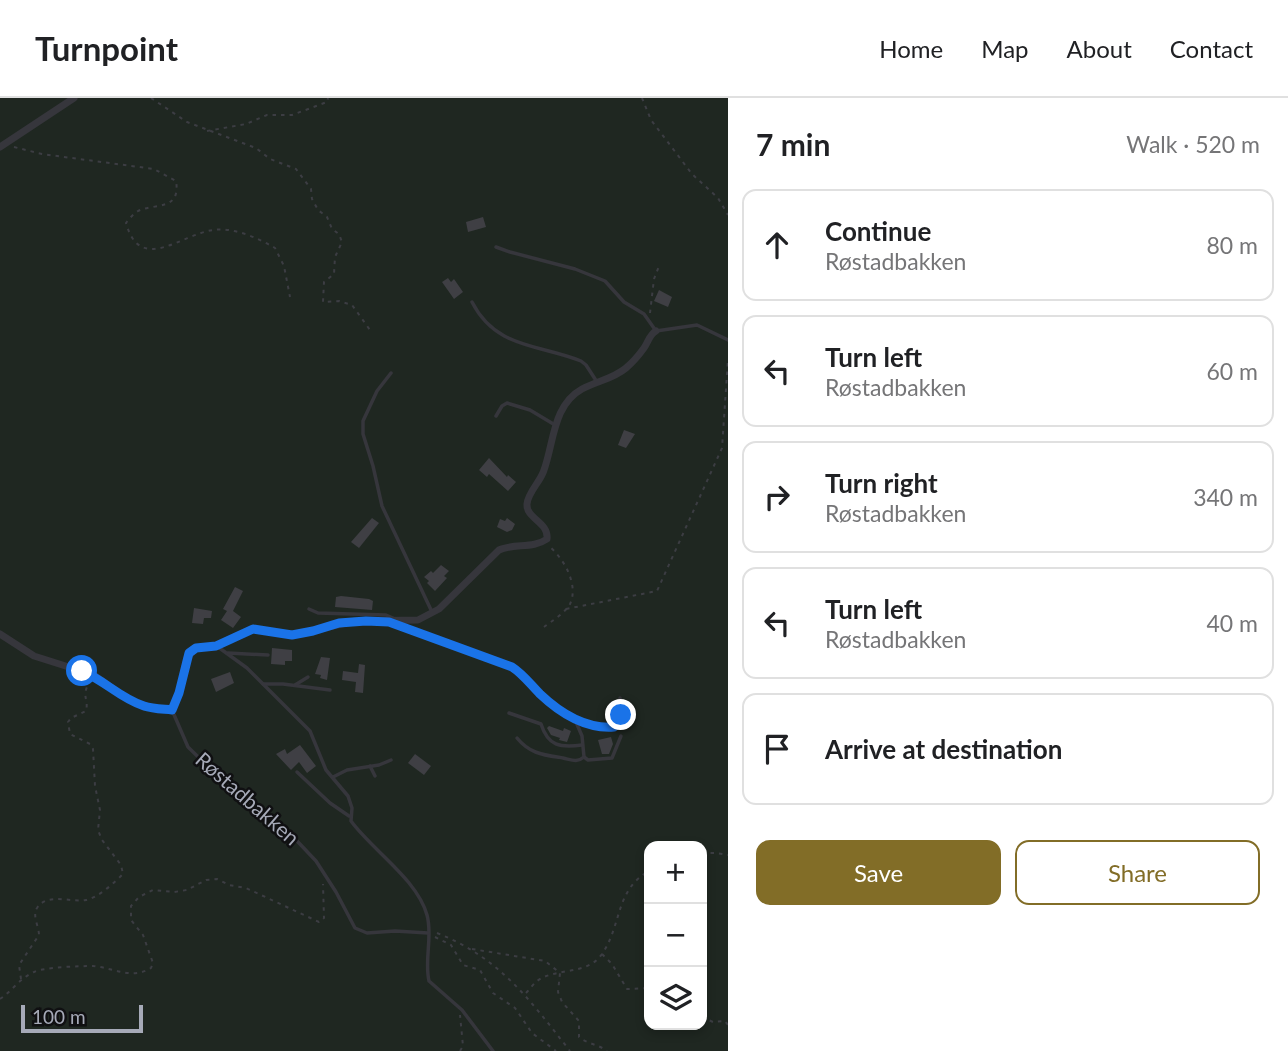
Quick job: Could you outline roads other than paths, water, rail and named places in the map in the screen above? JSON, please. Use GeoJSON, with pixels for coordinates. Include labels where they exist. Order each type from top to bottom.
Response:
{"type":"FeatureCollection","features":[{"type":"Feature","properties":{"kind":"street"},"geometry":{"type":"LineString","coordinates":[[3,146],[74,98]]}},
{"type":"Feature","properties":{"kind":"street"},"geometry":{"type":"LineString","coordinates":[[0,634],[34,656],[94,675],[128,699],[145,707],[172,710],[189,653],[196,648],[216,646],[253,629],[292,635],[339,623],[418,620],[433,614],[499,550],[544,542],[547,534],[545,528],[528,511],[527,503],[545,468],[555,425],[564,406],[572,396],[627,367],[656,331]]}},
{"type":"Feature","properties":{"kind":"lane"},"geometry":{"type":"LineString","coordinates":[[496,247],[605,281],[624,302],[648,319],[656,331],[697,325],[728,340]]}},
{"type":"Feature","properties":{"kind":"lane"},"geometry":{"type":"LineString","coordinates":[[472,302],[481,318],[493,328],[533,348],[581,361],[597,382]]}},
{"type":"Feature","properties":{"kind":"lane"},"geometry":{"type":"LineString","coordinates":[[391,373],[377,391],[363,421],[363,434],[382,506],[433,614]]}},
{"type":"Feature","properties":{"kind":"lane"},"geometry":{"type":"LineString","coordinates":[[496,416],[507,403],[530,410],[555,425]]}},
{"type":"Feature","properties":{"kind":"lane"},"geometry":{"type":"LineString","coordinates":[[309,609],[318,613],[390,615],[393,621],[512,667],[544,698],[576,722],[581,732],[584,757]]}},
{"type":"Feature","properties":{"kind":"lane"},"geometry":{"type":"LineString","coordinates":[[216,646],[263,684],[310,731],[323,764],[348,796],[352,808],[350,816]]}},
{"type":"Feature","properties":{"kind":"lane"},"geometry":{"type":"LineString","coordinates":[[226,653],[268,655]]}},
{"type":"Feature","properties":{"kind":"lane"},"geometry":{"type":"LineString","coordinates":[[295,685],[308,677]]}},
{"type":"Feature","properties":{"kind":"lane"},"geometry":{"type":"LineString","coordinates":[[263,684],[330,690]]}},
{"type":"Feature","properties":{"kind":"lane"},"geometry":{"type":"LineString","coordinates":[[576,722],[614,727],[619,723],[621,715],[620,698]]}},
{"type":"Feature","properties":{"kind":"lane","name":"Røstadbakken"},"geometry":{"type":"LineString","coordinates":[[172,710],[188,747],[236,794],[280,823],[306,850],[324,873],[352,924],[362,932],[395,930],[428,933]]}},
{"type":"Feature","properties":{"kind":"lane"},"geometry":{"type":"LineString","coordinates":[[509,713],[541,724],[544,735],[552,743],[562,746],[582,745]]}},
{"type":"Feature","properties":{"kind":"lane"},"geometry":{"type":"LineString","coordinates":[[584,757],[588,760],[612,758],[621,736]]}},
{"type":"Feature","properties":{"kind":"lane"},"geometry":{"type":"LineString","coordinates":[[517,738],[541,756],[576,761],[584,757]]}},
{"type":"Feature","properties":{"kind":"lane"},"geometry":{"type":"LineString","coordinates":[[333,777],[347,770],[391,760]]}},
{"type":"Feature","properties":{"kind":"lane"},"geometry":{"type":"LineString","coordinates":[[370,766],[375,776]]}},
{"type":"Feature","properties":{"kind":"lane"},"geometry":{"type":"LineString","coordinates":[[297,772],[330,803],[350,816],[354,826],[386,857],[419,900],[427,916],[429,981],[462,1010],[493,1051]]}}]}
